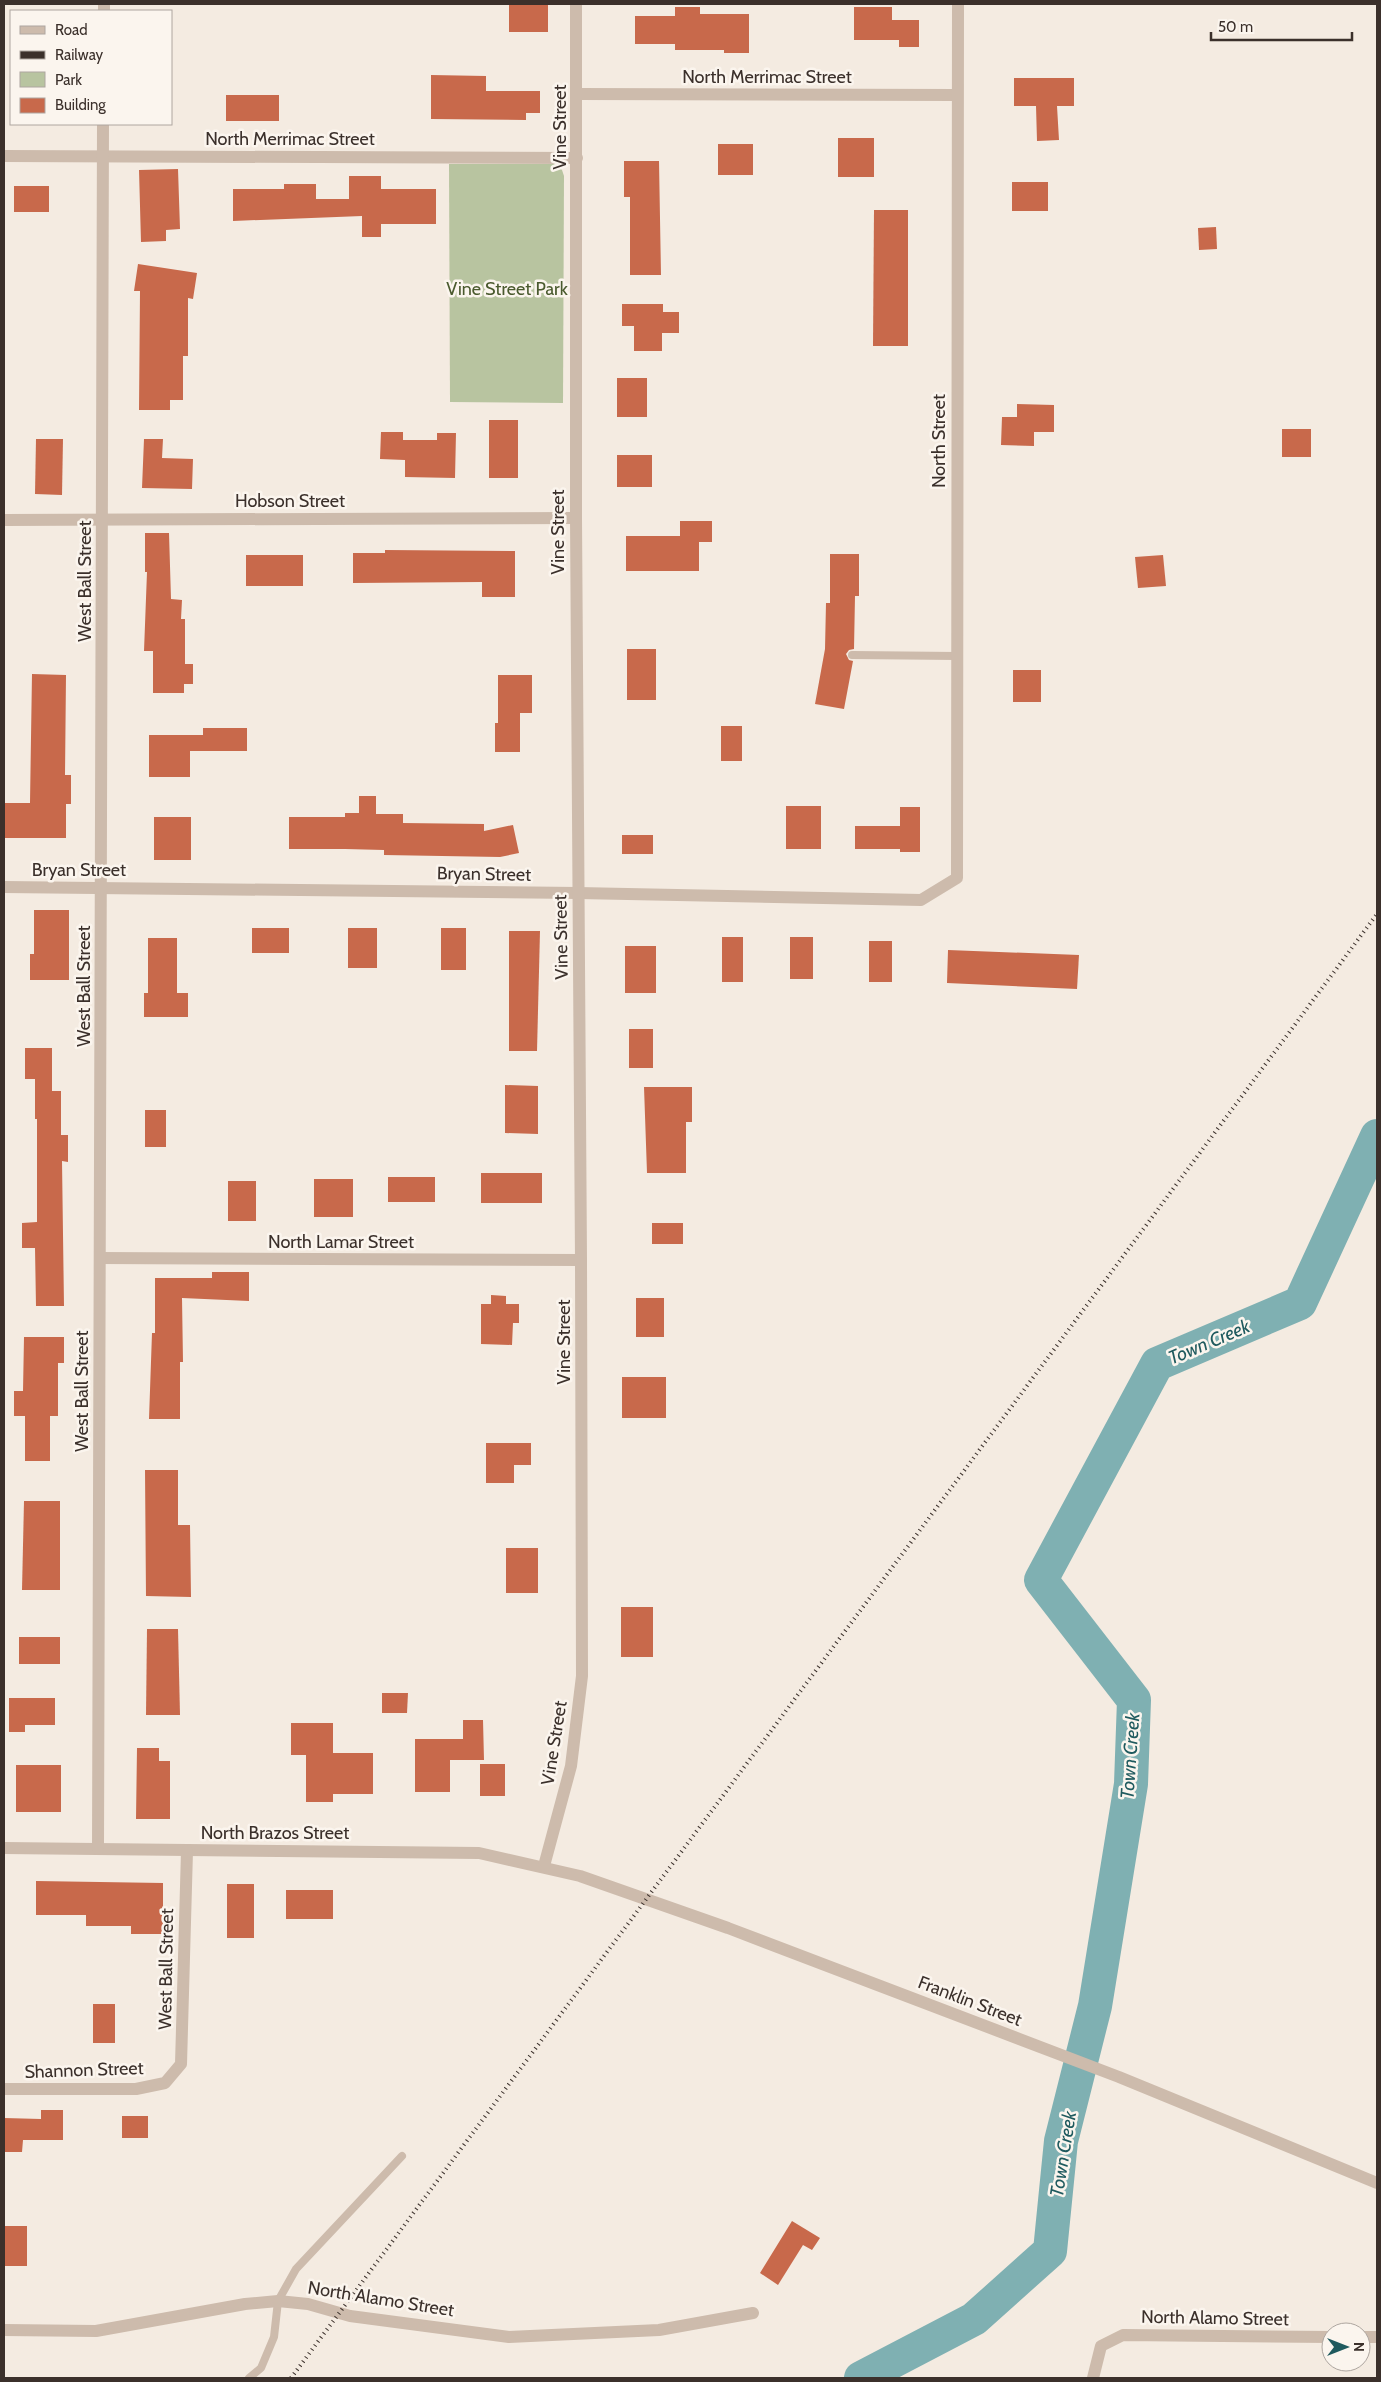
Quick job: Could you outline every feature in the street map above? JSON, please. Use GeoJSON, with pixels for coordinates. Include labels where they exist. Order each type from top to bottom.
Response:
{"type":"FeatureCollection","features":[{"type":"Feature","properties":{"kind":"street","name":"Vine Street"},"geometry":{"type":"LineString","coordinates":[[544,1866],[571,1766],[582,1676],[576,518],[578,94],[576,4]]}},
{"type":"Feature","properties":{"kind":"street","name":"North Street"},"geometry":{"type":"LineString","coordinates":[[957,878],[956,95],[958,4]]}},
{"type":"Feature","properties":{"kind":"street","name":"North Merrimac Street"},"geometry":{"type":"LineString","coordinates":[[578,94],[956,95]]}},
{"type":"Feature","properties":{"kind":"street","name":"West Ball Street"},"geometry":{"type":"LineString","coordinates":[[98,1849],[103,887],[103,125]]}},
{"type":"Feature","properties":{"kind":"street","name":"North Merrimac Street"},"geometry":{"type":"LineString","coordinates":[[4,156],[577,158]]}},
{"type":"Feature","properties":{"kind":"street","name":"Hobson Street"},"geometry":{"type":"LineString","coordinates":[[4,520],[576,518]]}},
{"type":"Feature","properties":{"kind":"street","name":"Bryan Street"},"geometry":{"type":"LineString","coordinates":[[4,887],[578,893],[921,900],[957,878]]}},
{"type":"Feature","properties":{"kind":"street","name":"North Lamar Street"},"geometry":{"type":"LineString","coordinates":[[100,1258],[581,1260]]}},
{"type":"Feature","properties":{"kind":"street","name":"North Brazos Street"},"geometry":{"type":"LineString","coordinates":[[4,1848],[479,1853],[544,1866]]}},
{"type":"Feature","properties":{"kind":"street","name":"West Ball Street"},"geometry":{"type":"LineString","coordinates":[[165,2082],[181,2064],[187,1851]]}},
{"type":"Feature","properties":{"kind":"street","name":"Franklin Street"},"geometry":{"type":"LineString","coordinates":[[544,1866],[580,1876],[728,1928],[1036,2045],[1377,2183]]}},
{"type":"Feature","properties":{"kind":"street","name":"Shannon Street"},"geometry":{"type":"LineString","coordinates":[[4,2089],[136,2090],[165,2082]]}},
{"type":"Feature","properties":{"kind":"street","name":"North Alamo Street"},"geometry":{"type":"LineString","coordinates":[[4,2330],[96,2331],[245,2304],[278,2301],[308,2304],[350,2316],[509,2337],[659,2330],[753,2313]]}},
{"type":"Feature","properties":{"kind":"street","name":"North Alamo Street"},"geometry":{"type":"LineString","coordinates":[[1093,2378],[1100,2346],[1123,2335],[1321,2337]]}},
{"type":"Feature","properties":{"kind":"lane"},"geometry":{"type":"LineString","coordinates":[[852,654],[957,656]]}},
{"type":"Feature","properties":{"kind":"lane"},"geometry":{"type":"LineString","coordinates":[[249,2378],[261,2368],[274,2337],[278,2301],[296,2269],[402,2156]]}},
{"type":"Feature","properties":{"kind":"green space","name":"Vine Street Park"},"geometry":{"type":"Polygon","coordinates":[[[449,164],[554,164],[562,170],[564,176],[563,403],[450,402],[449,164]]]}},
{"type":"Feature","properties":{"kind":"building"},"geometry":{"type":"Polygon","coordinates":[[[509,4],[548,4],[548,32],[509,32],[509,4]]]}},
{"type":"Feature","properties":{"kind":"building"},"geometry":{"type":"Polygon","coordinates":[[[675,7],[700,7],[700,14],[749,14],[749,53],[724,53],[724,50],[675,50],[675,44],[635,44],[635,16],[675,16],[675,7]]]}},
{"type":"Feature","properties":{"kind":"building"},"geometry":{"type":"Polygon","coordinates":[[[854,7],[892,7],[892,20],[919,20],[919,47],[899,47],[899,40],[854,40],[854,7]]]}},
{"type":"Feature","properties":{"kind":"building"},"geometry":{"type":"Polygon","coordinates":[[[431,75],[486,76],[486,91],[540,91],[540,113],[526,113],[526,120],[431,119],[431,75]]]}},
{"type":"Feature","properties":{"kind":"building"},"geometry":{"type":"Polygon","coordinates":[[[1014,78],[1074,78],[1074,106],[1057,106],[1059,140],[1037,141],[1036,106],[1014,106],[1014,78]]]}},
{"type":"Feature","properties":{"kind":"building"},"geometry":{"type":"Polygon","coordinates":[[[226,95],[279,95],[279,121],[226,121],[226,95]]]}},
{"type":"Feature","properties":{"kind":"building"},"geometry":{"type":"Polygon","coordinates":[[[838,138],[874,138],[874,177],[838,177],[838,138]]]}},
{"type":"Feature","properties":{"kind":"building"},"geometry":{"type":"Polygon","coordinates":[[[718,144],[753,144],[753,175],[718,175],[718,144]]]}},
{"type":"Feature","properties":{"kind":"building"},"geometry":{"type":"Polygon","coordinates":[[[624,161],[659,161],[661,275],[630,275],[630,197],[624,197],[624,161]]]}},
{"type":"Feature","properties":{"kind":"building"},"geometry":{"type":"Polygon","coordinates":[[[178,169],[180,229],[166,230],[166,241],[141,242],[139,170],[178,169]]]}},
{"type":"Feature","properties":{"kind":"building"},"geometry":{"type":"Polygon","coordinates":[[[349,176],[381,176],[381,189],[436,189],[436,224],[381,224],[381,237],[362,237],[362,216],[233,221],[233,189],[284,189],[284,184],[316,184],[316,199],[349,199],[349,176]]]}},
{"type":"Feature","properties":{"kind":"building"},"geometry":{"type":"Polygon","coordinates":[[[1012,182],[1048,182],[1048,211],[1012,211],[1012,182]]]}},
{"type":"Feature","properties":{"kind":"building"},"geometry":{"type":"Polygon","coordinates":[[[14,186],[49,186],[49,212],[14,212],[14,186]]]}},
{"type":"Feature","properties":{"kind":"building"},"geometry":{"type":"Polygon","coordinates":[[[874,210],[908,210],[908,346],[873,346],[874,210]]]}},
{"type":"Feature","properties":{"kind":"building"},"geometry":{"type":"Polygon","coordinates":[[[1216,227],[1217,249],[1199,250],[1198,228],[1216,227]]]}},
{"type":"Feature","properties":{"kind":"building"},"geometry":{"type":"Polygon","coordinates":[[[138,264],[197,273],[193,299],[188,298],[188,356],[183,356],[183,400],[170,400],[170,410],[139,410],[140,291],[134,291],[138,264]]]}},
{"type":"Feature","properties":{"kind":"building"},"geometry":{"type":"Polygon","coordinates":[[[622,304],[663,304],[663,312],[679,312],[679,333],[662,333],[662,351],[634,351],[634,326],[622,326],[622,304]]]}},
{"type":"Feature","properties":{"kind":"building"},"geometry":{"type":"Polygon","coordinates":[[[617,378],[647,378],[647,417],[617,417],[617,378]]]}},
{"type":"Feature","properties":{"kind":"building"},"geometry":{"type":"Polygon","coordinates":[[[1017,404],[1054,405],[1054,432],[1034,432],[1034,446],[1001,445],[1002,417],[1017,417],[1017,404]]]}},
{"type":"Feature","properties":{"kind":"building"},"geometry":{"type":"Polygon","coordinates":[[[489,420],[518,420],[518,478],[489,478],[489,420]]]}},
{"type":"Feature","properties":{"kind":"building"},"geometry":{"type":"Polygon","coordinates":[[[1282,429],[1311,429],[1311,457],[1282,457],[1282,429]]]}},
{"type":"Feature","properties":{"kind":"building"},"geometry":{"type":"Polygon","coordinates":[[[381,432],[403,432],[403,440],[437,440],[437,433],[456,433],[455,478],[405,477],[405,460],[380,459],[381,432]]]}},
{"type":"Feature","properties":{"kind":"building"},"geometry":{"type":"Polygon","coordinates":[[[36,439],[63,439],[62,495],[35,494],[36,439]]]}},
{"type":"Feature","properties":{"kind":"building"},"geometry":{"type":"Polygon","coordinates":[[[144,439],[163,439],[162,458],[193,459],[192,489],[142,488],[144,439]]]}},
{"type":"Feature","properties":{"kind":"building"},"geometry":{"type":"Polygon","coordinates":[[[617,455],[652,455],[652,487],[617,487],[617,455]]]}},
{"type":"Feature","properties":{"kind":"building"},"geometry":{"type":"Polygon","coordinates":[[[680,521],[712,521],[712,542],[699,542],[699,571],[626,571],[626,536],[680,536],[680,521]]]}},
{"type":"Feature","properties":{"kind":"building"},"geometry":{"type":"Polygon","coordinates":[[[145,533],[169,533],[171,599],[182,600],[181,619],[185,619],[185,664],[193,664],[193,684],[184,684],[184,693],[153,693],[153,651],[144,651],[147,572],[145,572],[145,533]]]}},
{"type":"Feature","properties":{"kind":"building"},"geometry":{"type":"Polygon","coordinates":[[[385,550],[515,551],[515,597],[482,597],[482,582],[353,583],[353,553],[385,553],[385,550]]]}},
{"type":"Feature","properties":{"kind":"building"},"geometry":{"type":"Polygon","coordinates":[[[830,554],[859,554],[859,596],[855,596],[854,649],[849,650],[846,654],[849,660],[853,661],[844,709],[815,704],[825,649],[826,603],[830,603],[830,554]]]}},
{"type":"Feature","properties":{"kind":"building"},"geometry":{"type":"Polygon","coordinates":[[[246,555],[303,555],[303,586],[246,586],[246,555]]]}},
{"type":"Feature","properties":{"kind":"building"},"geometry":{"type":"Polygon","coordinates":[[[1163,555],[1166,586],[1138,588],[1135,557],[1163,555]]]}},
{"type":"Feature","properties":{"kind":"building"},"geometry":{"type":"Polygon","coordinates":[[[627,649],[656,649],[656,700],[627,700],[627,649]]]}},
{"type":"Feature","properties":{"kind":"building"},"geometry":{"type":"Polygon","coordinates":[[[1013,670],[1041,670],[1041,702],[1013,702],[1013,670]]]}},
{"type":"Feature","properties":{"kind":"building"},"geometry":{"type":"Polygon","coordinates":[[[32,674],[66,675],[65,775],[71,775],[71,804],[66,804],[66,838],[4,838],[4,803],[30,803],[32,674]]]}},
{"type":"Feature","properties":{"kind":"building"},"geometry":{"type":"Polygon","coordinates":[[[498,675],[532,675],[532,713],[520,713],[520,752],[495,752],[495,723],[498,723],[498,675]]]}},
{"type":"Feature","properties":{"kind":"building"},"geometry":{"type":"Polygon","coordinates":[[[721,726],[742,726],[742,761],[721,761],[721,726]]]}},
{"type":"Feature","properties":{"kind":"building"},"geometry":{"type":"Polygon","coordinates":[[[203,728],[247,728],[247,751],[190,751],[190,777],[149,777],[149,735],[203,735],[203,728]]]}},
{"type":"Feature","properties":{"kind":"building"},"geometry":{"type":"Polygon","coordinates":[[[359,796],[376,796],[376,814],[403,814],[403,823],[484,824],[484,831],[513,825],[519,853],[500,857],[384,855],[384,850],[289,849],[289,817],[345,817],[345,813],[359,813],[359,796]]]}},
{"type":"Feature","properties":{"kind":"building"},"geometry":{"type":"Polygon","coordinates":[[[786,806],[821,806],[821,849],[786,849],[786,806]]]}},
{"type":"Feature","properties":{"kind":"building"},"geometry":{"type":"Polygon","coordinates":[[[900,807],[920,807],[920,852],[900,852],[900,849],[855,849],[855,826],[900,826],[900,807]]]}},
{"type":"Feature","properties":{"kind":"building"},"geometry":{"type":"Polygon","coordinates":[[[154,817],[191,817],[191,860],[154,860],[154,817]]]}},
{"type":"Feature","properties":{"kind":"building"},"geometry":{"type":"Polygon","coordinates":[[[622,835],[653,835],[653,854],[622,854],[622,835]]]}},
{"type":"Feature","properties":{"kind":"building"},"geometry":{"type":"Polygon","coordinates":[[[34,910],[69,910],[69,980],[30,980],[30,954],[34,954],[34,910]]]}},
{"type":"Feature","properties":{"kind":"building"},"geometry":{"type":"Polygon","coordinates":[[[252,928],[289,928],[289,953],[252,953],[252,928]]]}},
{"type":"Feature","properties":{"kind":"building"},"geometry":{"type":"Polygon","coordinates":[[[348,928],[377,928],[377,968],[348,968],[348,928]]]}},
{"type":"Feature","properties":{"kind":"building"},"geometry":{"type":"Polygon","coordinates":[[[441,928],[466,928],[466,970],[441,970],[441,928]]]}},
{"type":"Feature","properties":{"kind":"building"},"geometry":{"type":"Polygon","coordinates":[[[509,931],[540,931],[537,1051],[509,1051],[509,931]]]}},
{"type":"Feature","properties":{"kind":"building"},"geometry":{"type":"Polygon","coordinates":[[[722,937],[743,937],[743,982],[722,982],[722,937]]]}},
{"type":"Feature","properties":{"kind":"building"},"geometry":{"type":"Polygon","coordinates":[[[790,937],[813,937],[813,979],[790,979],[790,937]]]}},
{"type":"Feature","properties":{"kind":"building"},"geometry":{"type":"Polygon","coordinates":[[[148,938],[177,938],[177,993],[188,993],[188,1017],[144,1017],[144,993],[148,993],[148,938]]]}},
{"type":"Feature","properties":{"kind":"building"},"geometry":{"type":"Polygon","coordinates":[[[869,941],[892,941],[892,982],[869,982],[869,941]]]}},
{"type":"Feature","properties":{"kind":"building"},"geometry":{"type":"Polygon","coordinates":[[[625,946],[656,946],[656,993],[625,993],[625,946]]]}},
{"type":"Feature","properties":{"kind":"building"},"geometry":{"type":"Polygon","coordinates":[[[948,950],[1079,955],[1077,989],[947,983],[948,950]]]}},
{"type":"Feature","properties":{"kind":"building"},"geometry":{"type":"Polygon","coordinates":[[[629,1029],[653,1029],[653,1068],[629,1068],[629,1029]]]}},
{"type":"Feature","properties":{"kind":"building"},"geometry":{"type":"Polygon","coordinates":[[[25,1048],[52,1048],[52,1091],[61,1091],[61,1135],[68,1135],[68,1162],[62,1161],[64,1306],[36,1306],[35,1248],[22,1248],[22,1223],[37,1222],[35,1079],[25,1079],[25,1048]]]}},
{"type":"Feature","properties":{"kind":"building"},"geometry":{"type":"Polygon","coordinates":[[[505,1085],[538,1086],[538,1134],[505,1133],[505,1085]]]}},
{"type":"Feature","properties":{"kind":"building"},"geometry":{"type":"Polygon","coordinates":[[[644,1087],[692,1087],[692,1122],[686,1122],[686,1173],[647,1173],[644,1087]]]}},
{"type":"Feature","properties":{"kind":"building"},"geometry":{"type":"Polygon","coordinates":[[[145,1110],[166,1110],[166,1147],[145,1147],[145,1110]]]}},
{"type":"Feature","properties":{"kind":"building"},"geometry":{"type":"Polygon","coordinates":[[[481,1173],[542,1173],[542,1203],[481,1203],[481,1173]]]}},
{"type":"Feature","properties":{"kind":"building"},"geometry":{"type":"Polygon","coordinates":[[[388,1177],[435,1177],[435,1202],[388,1202],[388,1177]]]}},
{"type":"Feature","properties":{"kind":"building"},"geometry":{"type":"Polygon","coordinates":[[[314,1179],[353,1179],[353,1217],[314,1217],[314,1179]]]}},
{"type":"Feature","properties":{"kind":"building"},"geometry":{"type":"Polygon","coordinates":[[[228,1181],[256,1181],[256,1221],[228,1221],[228,1181]]]}},
{"type":"Feature","properties":{"kind":"building"},"geometry":{"type":"Polygon","coordinates":[[[652,1223],[683,1223],[683,1244],[652,1244],[652,1223]]]}},
{"type":"Feature","properties":{"kind":"building"},"geometry":{"type":"Polygon","coordinates":[[[212,1272],[249,1272],[249,1301],[182,1298],[183,1362],[180,1362],[180,1419],[149,1419],[152,1333],[155,1333],[155,1278],[212,1278],[212,1272]]]}},
{"type":"Feature","properties":{"kind":"building"},"geometry":{"type":"Polygon","coordinates":[[[491,1295],[506,1296],[506,1304],[519,1304],[519,1323],[513,1323],[512,1345],[481,1344],[481,1304],[491,1304],[491,1295]]]}},
{"type":"Feature","properties":{"kind":"building"},"geometry":{"type":"Polygon","coordinates":[[[636,1298],[664,1298],[664,1337],[636,1337],[636,1298]]]}},
{"type":"Feature","properties":{"kind":"building"},"geometry":{"type":"Polygon","coordinates":[[[24,1337],[64,1337],[64,1363],[58,1363],[58,1416],[50,1416],[50,1461],[25,1461],[25,1416],[14,1416],[14,1391],[23,1391],[24,1337]]]}},
{"type":"Feature","properties":{"kind":"building"},"geometry":{"type":"Polygon","coordinates":[[[622,1377],[666,1377],[666,1418],[622,1418],[622,1377]]]}},
{"type":"Feature","properties":{"kind":"building"},"geometry":{"type":"Polygon","coordinates":[[[486,1443],[531,1443],[531,1465],[514,1465],[514,1483],[486,1483],[486,1443]]]}},
{"type":"Feature","properties":{"kind":"building"},"geometry":{"type":"Polygon","coordinates":[[[145,1470],[178,1470],[178,1525],[190,1525],[191,1597],[146,1596],[145,1470]]]}},
{"type":"Feature","properties":{"kind":"building"},"geometry":{"type":"Polygon","coordinates":[[[24,1501],[60,1501],[60,1590],[22,1590],[24,1501]]]}},
{"type":"Feature","properties":{"kind":"building"},"geometry":{"type":"Polygon","coordinates":[[[506,1548],[538,1548],[538,1593],[506,1593],[506,1548]]]}},
{"type":"Feature","properties":{"kind":"building"},"geometry":{"type":"Polygon","coordinates":[[[621,1607],[653,1607],[653,1657],[621,1657],[621,1607]]]}},
{"type":"Feature","properties":{"kind":"building"},"geometry":{"type":"Polygon","coordinates":[[[147,1629],[178,1629],[180,1715],[146,1715],[147,1629]]]}},
{"type":"Feature","properties":{"kind":"building"},"geometry":{"type":"Polygon","coordinates":[[[19,1637],[60,1637],[60,1664],[19,1664],[19,1637]]]}},
{"type":"Feature","properties":{"kind":"building"},"geometry":{"type":"Polygon","coordinates":[[[382,1693],[408,1693],[407,1713],[382,1713],[382,1693]]]}},
{"type":"Feature","properties":{"kind":"building"},"geometry":{"type":"Polygon","coordinates":[[[9,1698],[55,1698],[55,1725],[25,1725],[25,1732],[9,1732],[9,1698]]]}},
{"type":"Feature","properties":{"kind":"building"},"geometry":{"type":"Polygon","coordinates":[[[463,1720],[483,1720],[484,1760],[450,1760],[450,1792],[415,1792],[415,1739],[463,1739],[463,1720]]]}},
{"type":"Feature","properties":{"kind":"building"},"geometry":{"type":"Polygon","coordinates":[[[291,1723],[333,1723],[333,1753],[373,1753],[373,1794],[333,1794],[333,1802],[306,1802],[306,1755],[291,1755],[291,1723]]]}},
{"type":"Feature","properties":{"kind":"building"},"geometry":{"type":"Polygon","coordinates":[[[137,1748],[159,1748],[159,1761],[170,1761],[170,1819],[136,1819],[137,1748]]]}},
{"type":"Feature","properties":{"kind":"building"},"geometry":{"type":"Polygon","coordinates":[[[480,1764],[505,1764],[505,1796],[480,1796],[480,1764]]]}},
{"type":"Feature","properties":{"kind":"building"},"geometry":{"type":"Polygon","coordinates":[[[16,1765],[61,1765],[61,1812],[16,1812],[16,1765]]]}},
{"type":"Feature","properties":{"kind":"building"},"geometry":{"type":"Polygon","coordinates":[[[36,1881],[163,1883],[163,1934],[131,1934],[131,1926],[86,1926],[86,1915],[36,1915],[36,1881]]]}},
{"type":"Feature","properties":{"kind":"building"},"geometry":{"type":"Polygon","coordinates":[[[227,1884],[254,1884],[254,1938],[227,1938],[227,1884]]]}},
{"type":"Feature","properties":{"kind":"building"},"geometry":{"type":"Polygon","coordinates":[[[286,1890],[333,1890],[333,1919],[286,1919],[286,1890]]]}},
{"type":"Feature","properties":{"kind":"building"},"geometry":{"type":"Polygon","coordinates":[[[93,2004],[115,2004],[115,2043],[93,2043],[93,2004]]]}},
{"type":"Feature","properties":{"kind":"building"},"geometry":{"type":"Polygon","coordinates":[[[41,2110],[63,2110],[63,2140],[23,2140],[22,2152],[4,2152],[4,2118],[41,2119],[41,2110]]]}},
{"type":"Feature","properties":{"kind":"building"},"geometry":{"type":"Polygon","coordinates":[[[122,2116],[148,2116],[148,2138],[122,2138],[122,2116]]]}},
{"type":"Feature","properties":{"kind":"building"},"geometry":{"type":"Polygon","coordinates":[[[792,2221],[820,2238],[812,2250],[803,2245],[778,2285],[760,2273],[792,2221]]]}},
{"type":"Feature","properties":{"kind":"building"},"geometry":{"type":"Polygon","coordinates":[[[4,2226],[27,2226],[27,2266],[4,2266],[4,2226]]]}},
{"type":"Feature","properties":{"kind":"waterway","name":"Town Creek"},"geometry":{"type":"LineString","coordinates":[[861,2378],[974,2319],[1050,2251],[1061,2141],[1095,2006],[1131,1784],[1134,1700],[1041,1580],[1157,1364],[1300,1303],[1377,1136]]}},
{"type":"Feature","properties":{"kind":"railway"},"geometry":{"type":"LineString","coordinates":[[291,2378],[1377,914]]}}]}
